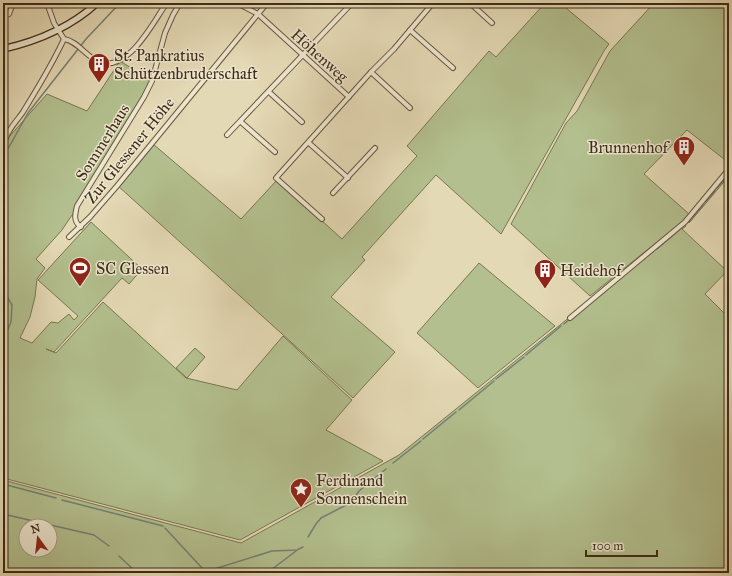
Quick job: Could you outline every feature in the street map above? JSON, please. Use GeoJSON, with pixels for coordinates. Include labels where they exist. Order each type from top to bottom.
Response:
{"type":"FeatureCollection","features":[{"type":"Feature","properties":{"kind":"main road"},"geometry":{"type":"LineString","coordinates":[[3,49],[26,44],[58,31],[97,3]]}},
{"type":"Feature","properties":{"kind":"street"},"geometry":{"type":"LineString","coordinates":[[3,16],[9,14],[13,3]]}},
{"type":"Feature","properties":{"kind":"street"},"geometry":{"type":"LineString","coordinates":[[47,3],[54,24],[64,39],[71,42],[94,59],[106,64],[117,62],[131,53],[164,7]]}},
{"type":"Feature","properties":{"kind":"street","name":"Sommerhaus"},"geometry":{"type":"LineString","coordinates":[[81,227],[77,223],[75,214],[80,200],[144,97],[152,81],[165,32],[180,3]]}},
{"type":"Feature","properties":{"kind":"street","name":"Höhenweg"},"geometry":{"type":"LineString","coordinates":[[237,3],[258,14],[349,97]]}},
{"type":"Feature","properties":{"kind":"street","name":"Zur Glessener Höhe"},"geometry":{"type":"LineString","coordinates":[[69,237],[81,227],[117,186],[267,3]]}},
{"type":"Feature","properties":{"kind":"street"},"geometry":{"type":"LineString","coordinates":[[227,135],[241,122],[352,3]]}},
{"type":"Feature","properties":{"kind":"street"},"geometry":{"type":"LineString","coordinates":[[322,219],[276,178],[433,3]]}},
{"type":"Feature","properties":{"kind":"street"},"geometry":{"type":"LineString","coordinates":[[470,3],[492,23]]}},
{"type":"Feature","properties":{"kind":"street"},"geometry":{"type":"LineString","coordinates":[[410,30],[453,68]]}},
{"type":"Feature","properties":{"kind":"street"},"geometry":{"type":"LineString","coordinates":[[6,138],[8,131],[19,118],[40,85],[64,39]]}},
{"type":"Feature","properties":{"kind":"street"},"geometry":{"type":"LineString","coordinates":[[371,72],[410,108]]}},
{"type":"Feature","properties":{"kind":"street"},"geometry":{"type":"LineString","coordinates":[[269,92],[302,122]]}},
{"type":"Feature","properties":{"kind":"street"},"geometry":{"type":"LineString","coordinates":[[241,122],[275,152]]}},
{"type":"Feature","properties":{"kind":"street"},"geometry":{"type":"LineString","coordinates":[[309,143],[348,178]]}},
{"type":"Feature","properties":{"kind":"street"},"geometry":{"type":"LineString","coordinates":[[333,193],[375,148]]}},
{"type":"Feature","properties":{"kind":"street"},"geometry":{"type":"LineString","coordinates":[[570,318],[685,222],[729,169]]}},
{"type":"Feature","properties":{"kind":"green space"},"geometry":{"type":"Polygon","coordinates":[[[545,3],[560,3],[609,44],[501,234],[436,175],[362,257],[365,260],[331,297],[395,352],[353,398],[118,186],[153,144],[241,219],[277,180],[342,239],[417,156],[407,146],[489,51],[496,57],[545,3]]]}},
{"type":"Feature","properties":{"kind":"green space"},"geometry":{"type":"Polygon","coordinates":[[[654,3],[729,3],[729,163],[687,130],[644,174],[689,214],[683,221],[590,296],[511,224],[566,123],[577,111],[610,51],[654,3]]]}},
{"type":"Feature","properties":{"kind":"green space"},"geometry":{"type":"Polygon","coordinates":[[[120,61],[152,81],[75,213],[36,259],[45,268],[37,279],[35,297],[30,317],[20,338],[32,343],[51,322],[58,323],[69,314],[74,320],[78,316],[38,280],[91,222],[142,269],[129,284],[122,278],[54,352],[46,349],[56,353],[103,302],[186,378],[237,390],[283,336],[352,400],[326,430],[383,461],[240,540],[3,478],[3,356],[8,348],[3,345],[3,140],[8,138],[47,94],[87,111],[120,61]]]}},
{"type":"Feature","properties":{"kind":"green space"},"geometry":{"type":"Polygon","coordinates":[[[729,172],[729,176],[689,223],[688,222],[729,172]]]}},
{"type":"Feature","properties":{"kind":"green space"},"geometry":{"type":"Polygon","coordinates":[[[685,224],[686,226],[682,229],[727,271],[705,294],[729,318],[729,573],[3,573],[3,480],[241,543],[399,455],[685,224]]]}},
{"type":"Feature","properties":{"kind":"green space"},"geometry":{"type":"Polygon","coordinates":[[[479,263],[555,326],[478,388],[417,333],[479,263]]]}},
{"type":"Feature","properties":{"kind":"green space"},"geometry":{"type":"Polygon","coordinates":[[[195,348],[205,357],[187,378],[176,368],[195,348]]]}},
{"type":"Feature","properties":{"kind":"waterway"},"geometry":{"type":"LineString","coordinates":[[3,153],[9,147],[28,113],[86,39],[120,3]]}},
{"type":"Feature","properties":{"kind":"waterway"},"geometry":{"type":"LineString","coordinates":[[717,188],[729,174]]}},
{"type":"Feature","properties":{"kind":"waterway"},"geometry":{"type":"LineString","coordinates":[[706,201],[715,191]]}},
{"type":"Feature","properties":{"kind":"waterway"},"geometry":{"type":"LineString","coordinates":[[689,222],[703,205]]}},
{"type":"Feature","properties":{"kind":"waterway"},"geometry":{"type":"LineString","coordinates":[[657,249],[685,225]]}},
{"type":"Feature","properties":{"kind":"waterway"},"geometry":{"type":"LineString","coordinates":[[647,256],[653,252]]}},
{"type":"Feature","properties":{"kind":"waterway"},"geometry":{"type":"LineString","coordinates":[[3,290],[12,305],[11,322],[3,340]]}},
{"type":"Feature","properties":{"kind":"waterway"},"geometry":{"type":"LineString","coordinates":[[564,324],[570,319]]}},
{"type":"Feature","properties":{"kind":"waterway"},"geometry":{"type":"LineString","coordinates":[[526,355],[561,326]]}},
{"type":"Feature","properties":{"kind":"waterway"},"geometry":{"type":"LineString","coordinates":[[3,352],[6,347]]}},
{"type":"Feature","properties":{"kind":"waterway"},"geometry":{"type":"LineString","coordinates":[[496,379],[524,357]]}},
{"type":"Feature","properties":{"kind":"waterway"},"geometry":{"type":"LineString","coordinates":[[459,410],[494,381]]}},
{"type":"Feature","properties":{"kind":"waterway"},"geometry":{"type":"LineString","coordinates":[[423,439],[456,412]]}},
{"type":"Feature","properties":{"kind":"waterway"},"geometry":{"type":"LineString","coordinates":[[393,463],[421,441]]}},
{"type":"Feature","properties":{"kind":"waterway"},"geometry":{"type":"LineString","coordinates":[[308,537],[321,518],[350,503],[359,491],[386,469]]}},
{"type":"Feature","properties":{"kind":"waterway"},"geometry":{"type":"LineString","coordinates":[[3,484],[56,498]]}},
{"type":"Feature","properties":{"kind":"waterway"},"geometry":{"type":"LineString","coordinates":[[62,500],[163,526]]}},
{"type":"Feature","properties":{"kind":"waterway"},"geometry":{"type":"LineString","coordinates":[[3,514],[94,535],[109,546]]}},
{"type":"Feature","properties":{"kind":"waterway"},"geometry":{"type":"LineString","coordinates":[[165,528],[202,568]]}},
{"type":"Feature","properties":{"kind":"waterway"},"geometry":{"type":"LineString","coordinates":[[211,570],[272,551],[297,550],[303,547]]}},
{"type":"Feature","properties":{"kind":"waterway"},"geometry":{"type":"LineString","coordinates":[[267,573],[296,551]]}},
{"type":"Feature","properties":{"kind":"waterway"},"geometry":{"type":"LineString","coordinates":[[119,556],[137,573]]}},
{"type":"Feature","properties":{"kind":"place","name":"St. Pankratius Schützenbruderschaft"},"geometry":{"type":"Point","coordinates":[99,84]}},
{"type":"Feature","properties":{"kind":"place","name":"Brunnenhof"},"geometry":{"type":"Point","coordinates":[684,166]}},
{"type":"Feature","properties":{"kind":"place","name":"SC Glessen"},"geometry":{"type":"Point","coordinates":[80,288]}},
{"type":"Feature","properties":{"kind":"place","name":"Heidehof"},"geometry":{"type":"Point","coordinates":[545,290]}},
{"type":"Feature","properties":{"kind":"place","name":"Ferdinand Sonnenschein"},"geometry":{"type":"Point","coordinates":[301,508]}}]}
